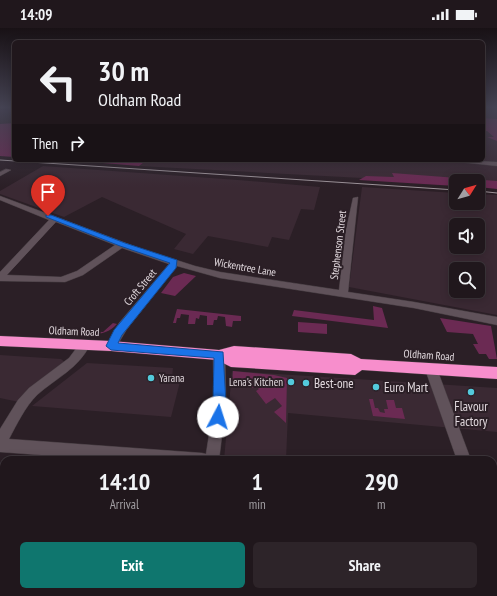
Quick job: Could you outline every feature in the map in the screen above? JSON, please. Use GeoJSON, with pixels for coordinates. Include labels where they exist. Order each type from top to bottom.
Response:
{"type":"FeatureCollection","features":[{"type":"Feature","properties":{"kind":"highway","name":"Oldham Road"},"geometry":{"type":"LineString","coordinates":[[0,341],[111,346],[220,355],[231,361],[355,369],[359,364],[497,373]]}},
{"type":"Feature","properties":{"kind":"street"},"geometry":{"type":"LineString","coordinates":[[478,162],[497,164]]}},
{"type":"Feature","properties":{"kind":"street"},"geometry":{"type":"LineString","coordinates":[[0,174],[8,170]]}},
{"type":"Feature","properties":{"kind":"street","name":"Wickentree Lane"},"geometry":{"type":"LineString","coordinates":[[0,198],[122,244],[220,276],[343,294],[497,321]]}},
{"type":"Feature","properties":{"kind":"street","name":"Stephenson Street"},"geometry":{"type":"LineString","coordinates":[[343,294],[350,230],[356,198]]}},
{"type":"Feature","properties":{"kind":"street"},"geometry":{"type":"LineString","coordinates":[[0,277],[52,221],[56,219]]}},
{"type":"Feature","properties":{"kind":"street"},"geometry":{"type":"LineString","coordinates":[[0,277],[62,280],[80,273],[122,244]]}},
{"type":"Feature","properties":{"kind":"street","name":"Croft Street"},"geometry":{"type":"LineString","coordinates":[[111,346],[118,333],[173,266],[174,262]]}},
{"type":"Feature","properties":{"kind":"street"},"geometry":{"type":"LineString","coordinates":[[0,442],[26,398],[72,363],[80,354],[85,345]]}},
{"type":"Feature","properties":{"kind":"street"},"geometry":{"type":"LineString","coordinates":[[213,456],[220,403],[220,355]]}},
{"type":"Feature","properties":{"kind":"street"},"geometry":{"type":"LineString","coordinates":[[430,368],[463,456]]}},
{"type":"Feature","properties":{"kind":"street"},"geometry":{"type":"LineString","coordinates":[[0,445],[148,456]]}},
{"type":"Feature","properties":{"kind":"shaded area"},"geometry":{"type":"Polygon","coordinates":[[[0,135],[12,135],[12,157],[0,156],[0,135]]]}},
{"type":"Feature","properties":{"kind":"shaded area"},"geometry":{"type":"Polygon","coordinates":[[[485,135],[497,135],[497,185],[485,182],[485,174],[449,174],[449,183],[139,166],[144,162],[485,162],[485,135]]]}},
{"type":"Feature","properties":{"kind":"shaded area"},"geometry":{"type":"Polygon","coordinates":[[[491,135],[497,135],[497,141],[487,137],[494,137],[491,135]]]}},
{"type":"Feature","properties":{"kind":"shaded area"},"geometry":{"type":"Polygon","coordinates":[[[90,162],[144,162],[139,166],[90,162]]]}},
{"type":"Feature","properties":{"kind":"shaded area"},"geometry":{"type":"Polygon","coordinates":[[[43,166],[320,187],[314,210],[301,209],[289,240],[272,237],[268,247],[208,236],[193,254],[174,249],[186,234],[102,197],[64,217],[0,194],[0,191],[43,166]]]}},
{"type":"Feature","properties":{"kind":"shaded area"},"geometry":{"type":"Polygon","coordinates":[[[392,173],[449,177],[449,186],[359,180],[366,176],[394,177],[392,173]]]}},
{"type":"Feature","properties":{"kind":"shaded area"},"geometry":{"type":"Polygon","coordinates":[[[485,180],[497,181],[497,189],[485,188],[485,180]]]}},
{"type":"Feature","properties":{"kind":"shaded area"},"geometry":{"type":"Polygon","coordinates":[[[362,187],[449,193],[449,210],[485,210],[485,194],[497,195],[497,315],[349,287],[362,187]]]}},
{"type":"Feature","properties":{"kind":"shaded area"},"geometry":{"type":"Polygon","coordinates":[[[184,273],[196,276],[175,296],[161,293],[173,277],[184,273]]]}},
{"type":"Feature","properties":{"kind":"shaded area"},"geometry":{"type":"Polygon","coordinates":[[[373,306],[382,308],[388,328],[292,316],[294,310],[374,320],[373,306]]]}},
{"type":"Feature","properties":{"kind":"shaded area"},"geometry":{"type":"Polygon","coordinates":[[[177,309],[241,316],[241,321],[233,321],[232,327],[226,326],[225,317],[218,316],[217,320],[214,320],[213,325],[207,325],[207,316],[200,315],[199,319],[196,318],[195,324],[188,324],[189,315],[181,314],[180,318],[177,318],[176,323],[173,323],[177,309]]]}},
{"type":"Feature","properties":{"kind":"shaded area"},"geometry":{"type":"Polygon","coordinates":[[[440,318],[491,326],[497,359],[489,359],[486,354],[479,354],[473,344],[478,344],[473,334],[447,332],[440,318]]]}},
{"type":"Feature","properties":{"kind":"shaded area"},"geometry":{"type":"Polygon","coordinates":[[[298,322],[327,324],[327,334],[298,332],[298,322]]]}},
{"type":"Feature","properties":{"kind":"shaded area"},"geometry":{"type":"Polygon","coordinates":[[[113,323],[117,324],[102,333],[91,334],[72,332],[74,330],[103,332],[113,323]]]}},
{"type":"Feature","properties":{"kind":"shaded area"},"geometry":{"type":"Polygon","coordinates":[[[0,355],[61,359],[67,364],[19,402],[0,398],[0,355]]]}},
{"type":"Feature","properties":{"kind":"shaded area"},"geometry":{"type":"Polygon","coordinates":[[[87,363],[173,368],[172,377],[181,378],[171,417],[32,406],[87,363]]]}},
{"type":"Feature","properties":{"kind":"shaded area"},"geometry":{"type":"Polygon","coordinates":[[[232,371],[497,388],[497,432],[288,413],[286,456],[224,456],[232,371]]]}},
{"type":"Feature","properties":{"kind":"shaded area"},"geometry":{"type":"Polygon","coordinates":[[[233,371],[274,375],[287,378],[286,423],[274,412],[282,406],[275,398],[266,404],[256,391],[259,389],[256,386],[253,388],[249,384],[232,385],[233,371]]]}},
{"type":"Feature","properties":{"kind":"shaded area"},"geometry":{"type":"Polygon","coordinates":[[[369,399],[373,399],[375,408],[378,408],[380,412],[385,413],[384,409],[388,409],[386,400],[394,400],[396,408],[402,408],[405,419],[373,416],[369,399]]]}},
{"type":"Feature","properties":{"kind":"tram line"},"geometry":{"type":"LineString","coordinates":[[0,160],[12,161]]}},
{"type":"Feature","properties":{"kind":"tram line"},"geometry":{"type":"LineString","coordinates":[[30,162],[449,190]]}},
{"type":"Feature","properties":{"kind":"tram line"},"geometry":{"type":"LineString","coordinates":[[485,192],[497,193]]}},
{"type":"Feature","properties":{"kind":"place","name":"Yarana"},"geometry":{"type":"Point","coordinates":[151,378]}},
{"type":"Feature","properties":{"kind":"place","name":"Lena's Kitchen"},"geometry":{"type":"Point","coordinates":[291,382]}},
{"type":"Feature","properties":{"kind":"place","name":"Best-one"},"geometry":{"type":"Point","coordinates":[306,383]}},
{"type":"Feature","properties":{"kind":"place","name":"Euro Mart"},"geometry":{"type":"Point","coordinates":[376,387]}},
{"type":"Feature","properties":{"kind":"place","name":"Flavour Factory"},"geometry":{"type":"Point","coordinates":[471,392]}},
{"type":"Feature","properties":{"kind":"route"},"geometry":{"type":"LineString","coordinates":[[48,216],[174,262],[173,266],[118,333],[111,346],[220,355],[218,364],[220,403],[218,417]]}}]}
